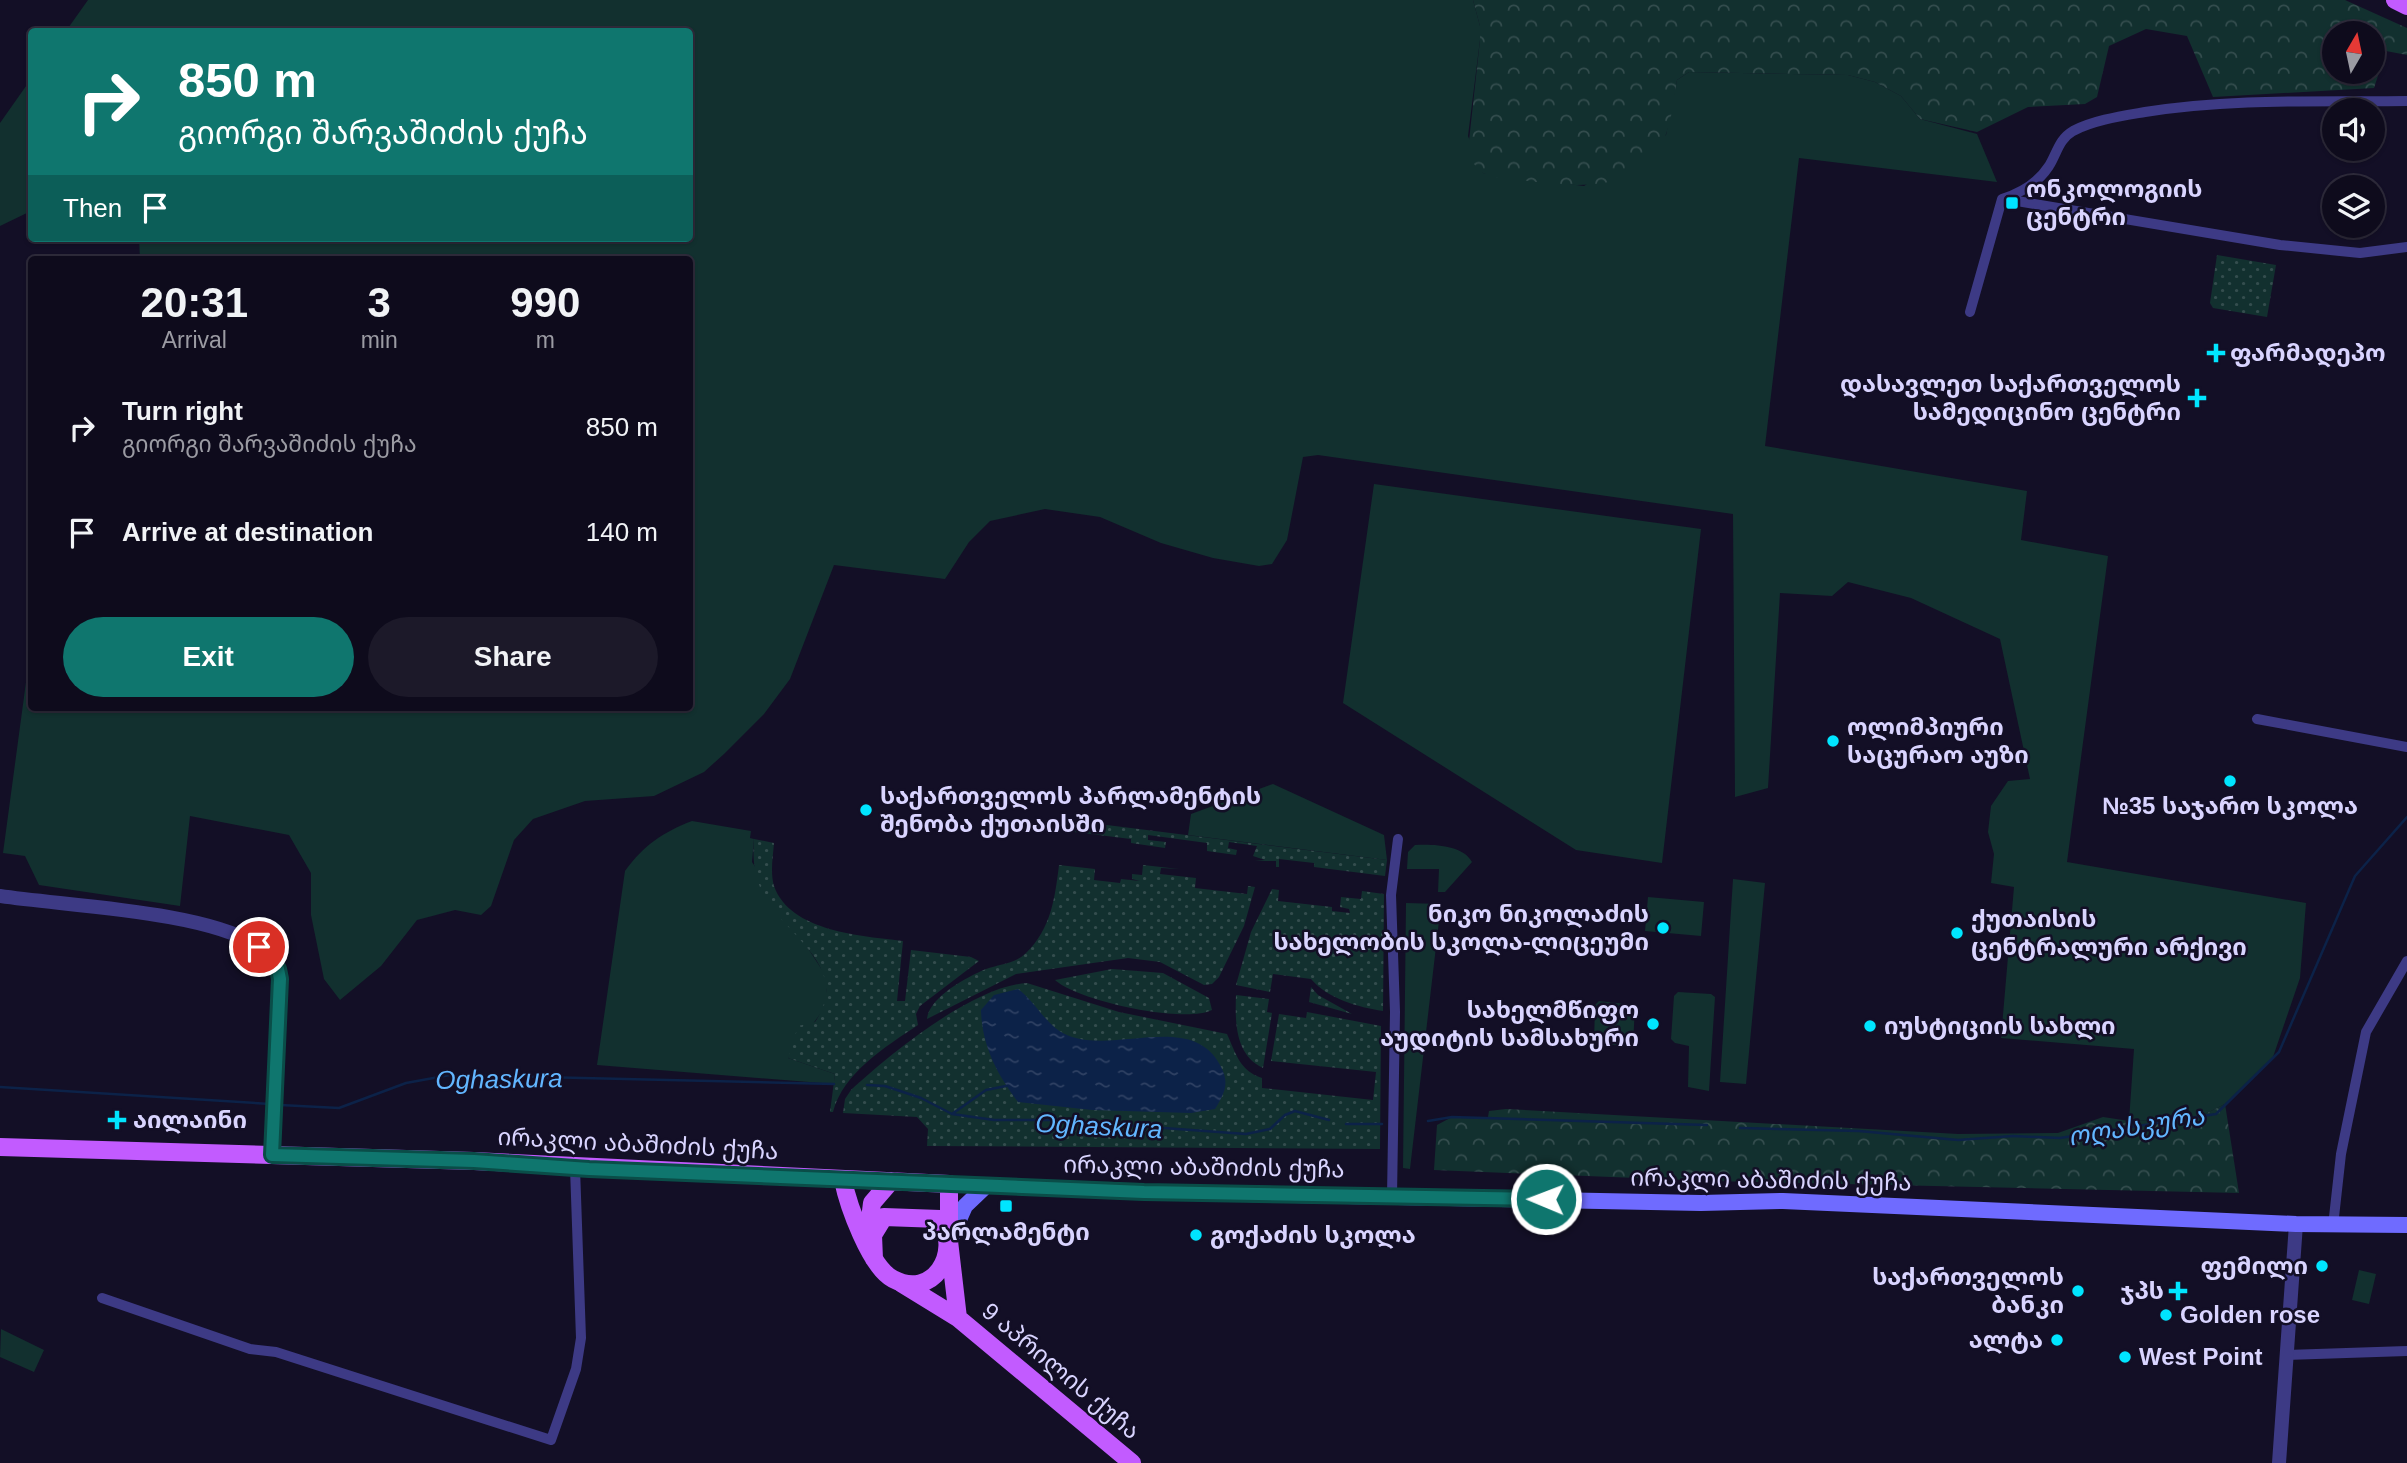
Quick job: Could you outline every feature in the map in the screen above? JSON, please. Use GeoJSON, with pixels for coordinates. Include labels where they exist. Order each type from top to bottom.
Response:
{"type":"FeatureCollection","features":[{"type":"Feature","properties":{"kind":"main road","name":"ირაკლი აბაშიძის ქუჩა"},"geometry":{"type":"LineString","coordinates":[[0,1147],[474,1161],[575,1168],[1144,1192],[1783,1201],[2333,1226],[2407,1225]]}},
{"type":"Feature","properties":{"kind":"main road"},"geometry":{"type":"LineString","coordinates":[[843,1180],[847,1203],[871,1251],[883,1272],[901,1283],[923,1281],[942,1269],[948,1256],[949,1184]]}},
{"type":"Feature","properties":{"kind":"main road"},"geometry":{"type":"LineString","coordinates":[[871,1251],[872,1203],[891,1181]]}},
{"type":"Feature","properties":{"kind":"main road"},"geometry":{"type":"LineString","coordinates":[[949,1241],[965,1206],[987,1185]]}},
{"type":"Feature","properties":{"kind":"main road"},"geometry":{"type":"LineString","coordinates":[[871,1251],[873,1235],[884,1217],[940,1219],[949,1241]]}},
{"type":"Feature","properties":{"kind":"main road","name":"9 აპრილის ქუჩა"},"geometry":{"type":"LineString","coordinates":[[949,1241],[958,1318]]}},
{"type":"Feature","properties":{"kind":"main road","name":"9 აპრილის ქუჩა"},"geometry":{"type":"LineString","coordinates":[[901,1283],[958,1318],[1132,1463]]}},
{"type":"Feature","properties":{"kind":"street"},"geometry":{"type":"LineString","coordinates":[[2002,199],[2018,194],[2037,180],[2049,165],[2059,144],[2072,131],[2116,117],[2200,103],[2407,101]]}},
{"type":"Feature","properties":{"kind":"street"},"geometry":{"type":"LineString","coordinates":[[2002,199],[2280,246],[2360,253],[2407,247]]}},
{"type":"Feature","properties":{"kind":"street"},"geometry":{"type":"LineString","coordinates":[[1970,312],[2002,199]]}},
{"type":"Feature","properties":{"kind":"street"},"geometry":{"type":"LineString","coordinates":[[2257,719],[2407,747]]}},
{"type":"Feature","properties":{"kind":"street"},"geometry":{"type":"LineString","coordinates":[[1392,1196],[1391,895],[1398,839]]}},
{"type":"Feature","properties":{"kind":"street"},"geometry":{"type":"LineString","coordinates":[[0,896],[188,922],[244,938],[259,947],[278,969],[280,979],[272,1155]]}},
{"type":"Feature","properties":{"kind":"street"},"geometry":{"type":"LineString","coordinates":[[2333,1226],[2341,1154],[2366,1032],[2407,961]]}},
{"type":"Feature","properties":{"kind":"street"},"geometry":{"type":"LineString","coordinates":[[102,1298],[250,1349],[276,1352],[551,1440],[576,1369],[581,1338],[575,1168]]}},
{"type":"Feature","properties":{"kind":"street"},"geometry":{"type":"LineString","coordinates":[[2279,1463],[2296,1224]]}},
{"type":"Feature","properties":{"kind":"street"},"geometry":{"type":"LineString","coordinates":[[2287,1355],[2407,1352]]}},
{"type":"Feature","properties":{"kind":"green space"},"geometry":{"type":"Polygon","coordinates":[[[88,0],[1473,0],[1480,26],[1480,40],[1468,136],[1483,173],[1584,186],[1666,135],[1677,80],[1689,72],[1848,75],[1875,82],[1901,96],[1920,119],[1977,134],[1997,182],[1799,158],[1765,446],[2027,491],[2021,540],[2108,556],[2067,862],[2306,903],[2300,978],[2273,1057],[2225,1104],[2197,1118],[2129,1121],[2134,1049],[2001,1038],[2014,887],[1991,883],[1994,854],[1988,832],[1991,806],[2008,781],[2030,779],[2000,639],[1911,598],[1848,582],[1832,596],[1780,593],[1768,788],[1735,797],[1733,514],[1318,455],[1303,457],[1287,540],[1272,564],[1259,566],[1213,558],[1161,543],[1100,517],[1045,509],[990,521],[969,542],[945,579],[834,565],[790,679],[764,714],[704,772],[654,796],[585,801],[533,819],[514,840],[491,906],[481,915],[455,910],[417,920],[381,966],[340,1000],[324,979],[311,915],[311,873],[289,835],[190,816],[180,906],[39,885],[25,856],[3,853],[28,667],[28,711],[693,711],[693,256],[140,256],[139,242],[693,242],[693,28],[68,28],[88,0]]]}},
{"type":"Feature","properties":{"kind":"green space"},"geometry":{"type":"Polygon","coordinates":[[[1473,0],[2345,0],[2407,28],[2407,55],[2386,51],[2385,54],[2385,21],[2322,21],[2322,84],[2375,84],[2374,88],[2213,97],[2187,36],[2146,29],[2109,46],[2097,97],[2085,104],[2028,107],[1977,132],[1920,119],[1901,96],[1875,82],[1848,75],[1689,72],[1677,80],[1666,134],[1653,156],[1636,172],[1615,180],[1567,185],[1495,177],[1483,173],[1472,162],[1468,150],[1480,26],[1473,0]]]}},
{"type":"Feature","properties":{"kind":"green space"},"geometry":{"type":"Polygon","coordinates":[[[28,83],[28,212],[0,226],[0,123],[28,83]]]}},
{"type":"Feature","properties":{"kind":"green space"},"geometry":{"type":"Polygon","coordinates":[[[2217,255],[2276,265],[2267,317],[2213,308],[2210,303],[2217,255]]]}},
{"type":"Feature","properties":{"kind":"green space"},"geometry":{"type":"Polygon","coordinates":[[[1374,484],[1701,529],[1662,863],[1576,850],[1343,703],[1374,484]]]}},
{"type":"Feature","properties":{"kind":"green space"},"geometry":{"type":"Polygon","coordinates":[[[1273,784],[1384,835],[1387,860],[1188,835],[1191,814],[1273,784]]]}},
{"type":"Feature","properties":{"kind":"green space"},"geometry":{"type":"Polygon","coordinates":[[[692,821],[751,831],[750,838],[754,839],[752,862],[826,976],[826,1006],[788,1058],[835,1074],[834,1084],[597,1065],[625,871],[654,841],[692,821]]]}},
{"type":"Feature","properties":{"kind":"green space"},"geometry":{"type":"Polygon","coordinates":[[[1075,821],[1387,860],[1385,876],[1314,867],[1314,863],[1279,859],[1279,867],[1276,867],[1276,861],[1255,861],[1265,860],[1253,856],[1257,846],[1229,842],[1228,848],[1237,850],[1236,855],[1207,851],[1207,843],[1148,835],[1148,840],[1166,842],[1165,848],[1131,843],[1131,839],[1074,832],[1075,821]]]}},
{"type":"Feature","properties":{"kind":"green space"},"geometry":{"type":"Polygon","coordinates":[[[754,839],[774,843],[774,886],[782,901],[795,913],[811,922],[849,934],[903,941],[897,1001],[905,1001],[911,950],[971,957],[979,961],[920,1006],[916,1014],[918,1025],[879,1052],[856,1073],[838,1098],[833,1112],[830,1112],[835,1074],[788,1058],[798,1026],[815,1022],[824,1004],[826,987],[822,971],[804,943],[764,895],[755,872],[754,839]]]}},
{"type":"Feature","properties":{"kind":"green space"},"geometry":{"type":"Polygon","coordinates":[[[1415,845],[1439,845],[1455,849],[1468,856],[1472,862],[1445,892],[1438,892],[1439,869],[1407,869],[1408,852],[1415,845]]]}},
{"type":"Feature","properties":{"kind":"green space"},"geometry":{"type":"Polygon","coordinates":[[[1059,865],[1095,869],[1094,880],[1120,883],[1121,879],[1140,881],[1132,879],[1132,874],[1142,875],[1143,865],[1179,869],[1161,868],[1160,874],[1196,878],[1195,888],[1247,894],[1248,886],[1255,887],[1244,926],[1219,977],[1212,984],[1204,985],[1160,962],[1128,958],[1016,974],[927,1019],[934,1003],[950,989],[986,969],[1017,959],[1034,944],[1050,912],[1059,865]]]}},
{"type":"Feature","properties":{"kind":"green space"},"geometry":{"type":"Polygon","coordinates":[[[1733,879],[1765,883],[1746,1084],[1720,1082],[1733,879]]]}},
{"type":"Feature","properties":{"kind":"green space"},"geometry":{"type":"Polygon","coordinates":[[[1272,889],[1279,890],[1278,901],[1332,907],[1332,911],[1350,913],[1349,909],[1340,907],[1341,897],[1361,899],[1362,891],[1384,894],[1383,1011],[1335,997],[1311,979],[1273,974],[1270,992],[1236,985],[1251,932],[1272,889]]]}},
{"type":"Feature","properties":{"kind":"green space"},"geometry":{"type":"Polygon","coordinates":[[[1648,897],[1704,902],[1701,936],[1645,931],[1648,897]]]}},
{"type":"Feature","properties":{"kind":"green space"},"geometry":{"type":"Polygon","coordinates":[[[1406,903],[1441,904],[1410,1169],[1403,1168],[1406,903]]]}},
{"type":"Feature","properties":{"kind":"green space"},"geometry":{"type":"Polygon","coordinates":[[[1112,969],[1163,973],[1209,998],[1212,1010],[1198,1014],[1179,1014],[1132,1008],[1085,996],[1055,980],[1112,969]]]}},
{"type":"Feature","properties":{"kind":"green space"},"geometry":{"type":"Polygon","coordinates":[[[1027,983],[1119,1012],[1227,1034],[1244,1066],[1262,1078],[1262,1088],[1373,1100],[1376,1072],[1271,1061],[1279,1014],[1306,1018],[1307,1012],[1381,1026],[1380,1149],[927,1146],[928,1129],[917,1117],[843,1113],[845,1099],[851,1090],[933,1024],[982,996],[1027,983]]]}},
{"type":"Feature","properties":{"kind":"green space"},"geometry":{"type":"Polygon","coordinates":[[[1311,987],[1318,995],[1352,1014],[1309,1002],[1311,987]]]}},
{"type":"Feature","properties":{"kind":"green space"},"geometry":{"type":"Polygon","coordinates":[[[1678,992],[1711,994],[1715,997],[1709,1091],[1688,1087],[1689,1046],[1675,1043],[1671,1039],[1674,996],[1678,992]]]}},
{"type":"Feature","properties":{"kind":"green space"},"geometry":{"type":"Polygon","coordinates":[[[1236,995],[1269,999],[1267,1012],[1272,1013],[1263,1068],[1247,1055],[1242,1046],[1237,1027],[1236,995]]]}},
{"type":"Feature","properties":{"kind":"green space"},"geometry":{"type":"Polygon","coordinates":[[[1599,1001],[1635,1005],[1633,1047],[1594,1043],[1595,1005],[1599,1001]]]}},
{"type":"Feature","properties":{"kind":"green space"},"geometry":{"type":"Polygon","coordinates":[[[2225,1104],[2239,1193],[1712,1181],[1434,1170],[1437,1125],[1452,1117],[1488,1117],[1489,1111],[1506,1109],[1958,1134],[2058,1133],[2103,1117],[2129,1121],[2197,1118],[2225,1104]]]}},
{"type":"Feature","properties":{"kind":"green space"},"geometry":{"type":"Polygon","coordinates":[[[2359,1270],[2376,1274],[2369,1304],[2352,1300],[2359,1270]]]}},
{"type":"Feature","properties":{"kind":"green space"},"geometry":{"type":"Polygon","coordinates":[[[1,1329],[44,1350],[34,1372],[0,1357],[1,1329]]]}},
{"type":"Feature","properties":{"kind":"water"},"geometry":{"type":"Polygon","coordinates":[[[1018,989],[1049,1023],[1072,1037],[1112,1040],[1174,1037],[1192,1041],[1208,1049],[1225,1077],[1224,1093],[1215,1109],[1191,1113],[1092,1110],[1018,1102],[992,1059],[984,1036],[981,1010],[994,995],[1018,989]]]}},
{"type":"Feature","properties":{"kind":"waterway","name":"ოღასკურა"},"geometry":{"type":"LineString","coordinates":[[1740,1128],[1859,1131],[1958,1140],[2013,1136],[2060,1138],[2216,1114],[2279,1052],[2355,876],[2407,817]]}},
{"type":"Feature","properties":{"kind":"waterway","name":"Oghaskura"},"geometry":{"type":"LineString","coordinates":[[280,1105],[339,1108],[406,1083],[450,1075],[834,1084]]}},
{"type":"Feature","properties":{"kind":"waterway","name":"Oghaskura"},"geometry":{"type":"LineString","coordinates":[[867,1085],[885,1086],[921,1098],[952,1114],[994,1120],[1054,1120],[1246,1134],[1270,1129],[1285,1115],[1295,1111],[1329,1120]]}},
{"type":"Feature","properties":{"kind":"waterway"},"geometry":{"type":"LineString","coordinates":[[952,1114],[986,1090],[1006,1086]]}},
{"type":"Feature","properties":{"kind":"waterway","name":"Oghaskura"},"geometry":{"type":"LineString","coordinates":[[0,1087],[270,1104]]}},
{"type":"Feature","properties":{"kind":"waterway","name":"Oghaskura"},"geometry":{"type":"LineString","coordinates":[[1428,1121],[1452,1117],[1707,1125]]}},
{"type":"Feature","properties":{"kind":"waterway","name":"Oghaskura"},"geometry":{"type":"LineString","coordinates":[[1346,1124],[1382,1124]]}},
{"type":"Feature","properties":{"kind":"place","name":"ონკოლოგიის ცენტრი"},"geometry":{"type":"Point","coordinates":[2012,203]}},
{"type":"Feature","properties":{"kind":"place","name":"ფარმადეპო"},"geometry":{"type":"Point","coordinates":[2216,353]}},
{"type":"Feature","properties":{"kind":"place","name":"დასავლეთ საქართველოს სამედიცინო ცენტრი"},"geometry":{"type":"Point","coordinates":[2197,398]}},
{"type":"Feature","properties":{"kind":"place","name":"ოლიმპიური საცურაო აუზი"},"geometry":{"type":"Point","coordinates":[1833,741]}},
{"type":"Feature","properties":{"kind":"place","name":"№35 საჯარო სკოლა"},"geometry":{"type":"Point","coordinates":[2230,781]}},
{"type":"Feature","properties":{"kind":"place","name":"საქართველოს პარლამენტის შენობა ქუთაისში"},"geometry":{"type":"Point","coordinates":[866,810]}},
{"type":"Feature","properties":{"kind":"place","name":"ნიკო ნიკოლაძის სახელობის სკოლა-ლიცეუმი"},"geometry":{"type":"Point","coordinates":[1663,928]}},
{"type":"Feature","properties":{"kind":"place","name":"ქუთაისის ცენტრალური არქივი"},"geometry":{"type":"Point","coordinates":[1957,933]}},
{"type":"Feature","properties":{"kind":"place","name":"სახელმწიფო აუდიტის სამსახური"},"geometry":{"type":"Point","coordinates":[1653,1024]}},
{"type":"Feature","properties":{"kind":"place","name":"იუსტიციის სახლი"},"geometry":{"type":"Point","coordinates":[1870,1026]}},
{"type":"Feature","properties":{"kind":"place","name":"აილაინი"},"geometry":{"type":"Point","coordinates":[117,1120]}},
{"type":"Feature","properties":{"kind":"place","name":"პარლამენტი"},"geometry":{"type":"Point","coordinates":[1006,1206]}},
{"type":"Feature","properties":{"kind":"place","name":"გოქაძის სკოლა"},"geometry":{"type":"Point","coordinates":[1196,1235]}},
{"type":"Feature","properties":{"kind":"place","name":"ფემილი"},"geometry":{"type":"Point","coordinates":[2322,1266]}},
{"type":"Feature","properties":{"kind":"place","name":"საქართველოს ბანკი"},"geometry":{"type":"Point","coordinates":[2078,1291]}},
{"type":"Feature","properties":{"kind":"place","name":"ჯპს"},"geometry":{"type":"Point","coordinates":[2178,1291]}},
{"type":"Feature","properties":{"kind":"place","name":"Golden rose"},"geometry":{"type":"Point","coordinates":[2166,1315]}},
{"type":"Feature","properties":{"kind":"place","name":"ალტა"},"geometry":{"type":"Point","coordinates":[2057,1340]}},
{"type":"Feature","properties":{"kind":"place","name":"West Point"},"geometry":{"type":"Point","coordinates":[2125,1357]}},
{"type":"Feature","properties":{"kind":"route"},"geometry":{"type":"LineString","coordinates":[[259,947],[271,958],[278,969],[280,979],[272,1155],[474,1161],[589,1169],[692,1171],[1144,1192],[1546,1199]]}}]}
